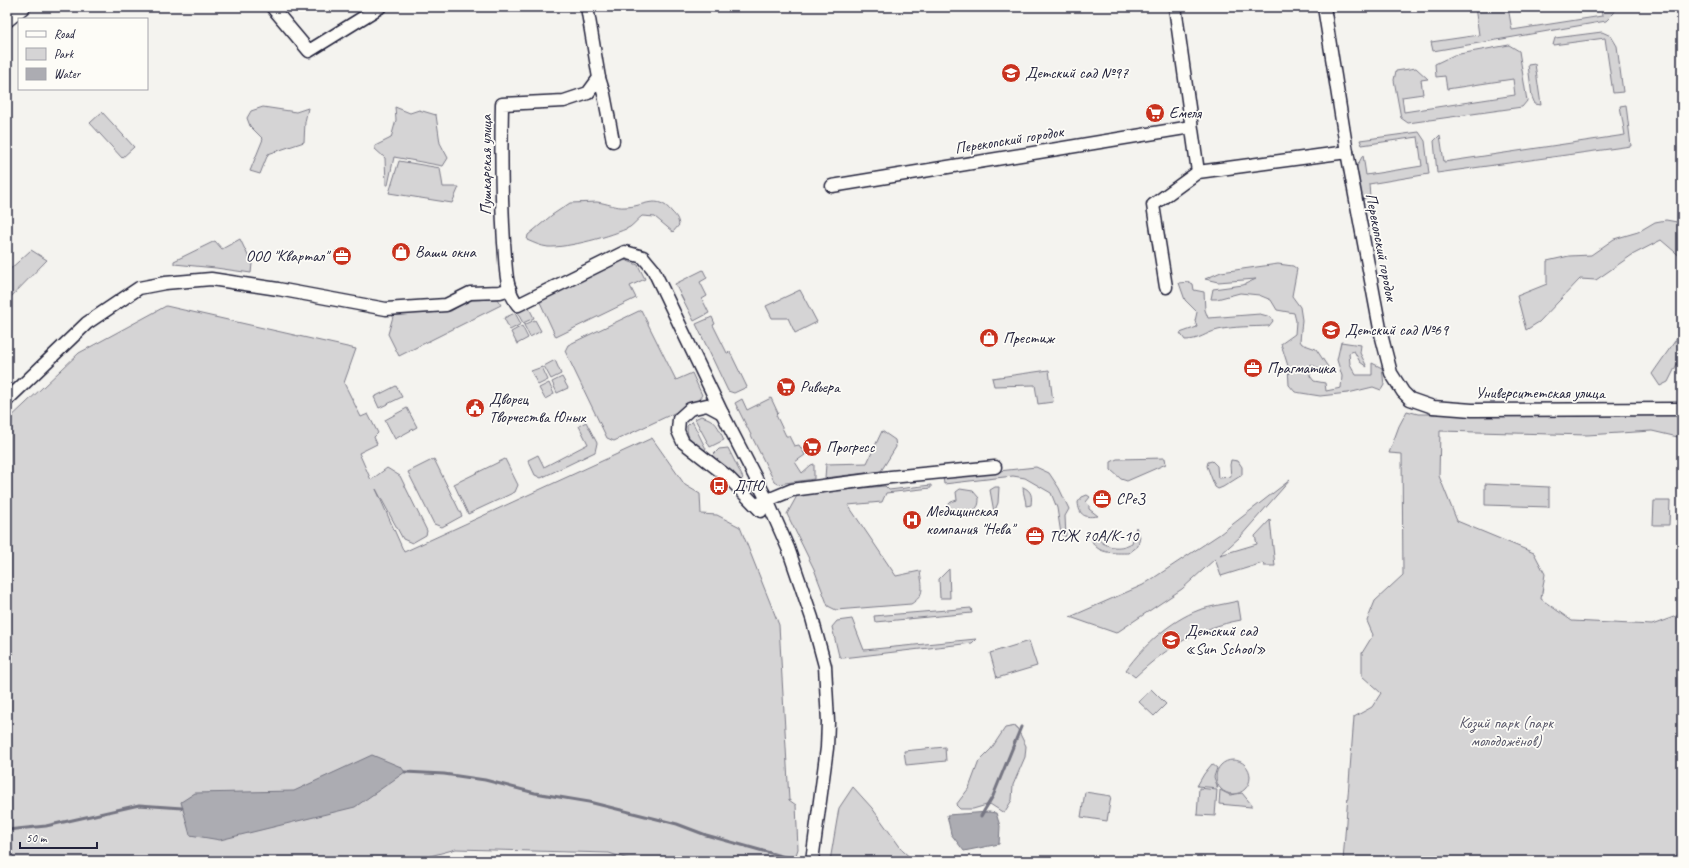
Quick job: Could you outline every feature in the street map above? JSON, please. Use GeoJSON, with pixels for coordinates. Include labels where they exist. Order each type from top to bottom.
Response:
{"type":"FeatureCollection","features":[{"type":"Feature","properties":{"kind":"street"},"geometry":{"type":"LineString","coordinates":[[7,21],[24,7]]}},
{"type":"Feature","properties":{"kind":"street"},"geometry":{"type":"LineString","coordinates":[[272,7],[309,51],[380,7]]}},
{"type":"Feature","properties":{"kind":"street"},"geometry":{"type":"LineString","coordinates":[[587,7],[599,78],[604,94],[612,141]]}},
{"type":"Feature","properties":{"kind":"street"},"geometry":{"type":"LineString","coordinates":[[1175,7],[1198,172]]}},
{"type":"Feature","properties":{"kind":"street","name":"Перекопский городок"},"geometry":{"type":"LineString","coordinates":[[1324,7],[1347,152],[1381,334],[1391,373],[1403,392]]}},
{"type":"Feature","properties":{"kind":"street","name":"Пушкарская улица"},"geometry":{"type":"LineString","coordinates":[[599,78],[588,93],[564,101],[502,104],[502,219],[506,271],[513,299],[518,305],[625,252],[643,257],[656,275],[722,412]]}},
{"type":"Feature","properties":{"kind":"street","name":"Перекопский городок"},"geometry":{"type":"LineString","coordinates":[[832,186],[1191,127]]}},
{"type":"Feature","properties":{"kind":"street"},"geometry":{"type":"LineString","coordinates":[[1166,287],[1153,205],[1198,172],[1347,152]]}},
{"type":"Feature","properties":{"kind":"street"},"geometry":{"type":"LineString","coordinates":[[7,400],[87,323],[139,288],[165,283],[211,279],[386,308],[446,305],[470,292],[500,292],[510,289]]}},
{"type":"Feature","properties":{"kind":"street","name":"Университетская улица"},"geometry":{"type":"LineString","coordinates":[[1403,392],[1410,399],[1433,407],[1472,410],[1682,409]]}},
{"type":"Feature","properties":{"kind":"street"},"geometry":{"type":"LineString","coordinates":[[761,503],[683,442],[678,431],[679,420],[690,409],[707,405],[722,412],[761,503],[765,515],[788,548],[812,618],[825,666],[828,722],[827,748],[812,861]]}},
{"type":"Feature","properties":{"kind":"street"},"geometry":{"type":"LineString","coordinates":[[761,503],[792,490],[891,477],[995,467]]}},
{"type":"Feature","properties":{"kind":"green space"},"geometry":{"type":"Polygon","coordinates":[[[1475,7],[1508,7],[1512,30],[1602,16],[1601,7],[1616,7],[1614,13],[1606,21],[1433,51],[1431,42],[1479,35],[1475,7]]]}},
{"type":"Feature","properties":{"kind":"green space"},"geometry":{"type":"Polygon","coordinates":[[[1602,32],[1611,36],[1617,46],[1623,92],[1613,93],[1605,38],[1553,45],[1555,38],[1602,32]]]}},
{"type":"Feature","properties":{"kind":"green space"},"geometry":{"type":"Polygon","coordinates":[[[1509,45],[1519,51],[1527,101],[1522,107],[1408,123],[1401,118],[1394,80],[1396,71],[1416,68],[1428,79],[1421,80],[1423,94],[1402,97],[1404,112],[1515,95],[1513,79],[1447,89],[1445,76],[1436,77],[1435,64],[1454,55],[1509,45]]]}},
{"type":"Feature","properties":{"kind":"green space"},"geometry":{"type":"Polygon","coordinates":[[[1535,64],[1541,105],[1535,104],[1532,97],[1528,65],[1535,64]]]}},
{"type":"Feature","properties":{"kind":"green space"},"geometry":{"type":"Polygon","coordinates":[[[1626,105],[1631,146],[1437,173],[1434,141],[1440,135],[1444,162],[1625,135],[1620,106],[1626,105]]]}},
{"type":"Feature","properties":{"kind":"green space"},"geometry":{"type":"Polygon","coordinates":[[[263,107],[296,112],[308,108],[305,122],[304,142],[268,154],[260,174],[250,171],[263,139],[250,126],[247,118],[251,111],[263,107]]]}},
{"type":"Feature","properties":{"kind":"green space"},"geometry":{"type":"Polygon","coordinates":[[[395,107],[410,113],[419,110],[436,115],[440,143],[448,158],[443,166],[394,157],[388,185],[386,185],[385,158],[375,149],[375,146],[391,138],[396,120],[395,107]]]}},
{"type":"Feature","properties":{"kind":"green space"},"geometry":{"type":"Polygon","coordinates":[[[102,112],[134,147],[122,158],[90,123],[102,112]]]}},
{"type":"Feature","properties":{"kind":"green space"},"geometry":{"type":"Polygon","coordinates":[[[1419,132],[1425,141],[1429,174],[1369,184],[1370,197],[1362,199],[1356,168],[1363,155],[1366,175],[1422,166],[1418,137],[1362,145],[1360,140],[1419,132]]]}},
{"type":"Feature","properties":{"kind":"green space"},"geometry":{"type":"Polygon","coordinates":[[[399,161],[440,168],[443,187],[459,187],[452,203],[389,193],[399,161]]]}},
{"type":"Feature","properties":{"kind":"green space"},"geometry":{"type":"Polygon","coordinates":[[[597,202],[622,207],[650,202],[661,203],[675,215],[679,225],[673,232],[655,217],[642,216],[630,227],[602,238],[566,246],[548,247],[527,240],[528,235],[552,215],[570,203],[597,202]]]}},
{"type":"Feature","properties":{"kind":"green space"},"geometry":{"type":"Polygon","coordinates":[[[1666,220],[1677,222],[1682,230],[1682,258],[1661,240],[1632,255],[1596,280],[1580,279],[1539,322],[1526,330],[1517,296],[1547,284],[1547,261],[1569,256],[1591,255],[1614,239],[1638,232],[1655,222],[1666,220]]]}},
{"type":"Feature","properties":{"kind":"green space"},"geometry":{"type":"Polygon","coordinates":[[[240,239],[252,264],[251,273],[174,264],[174,261],[215,241],[222,249],[240,239]]]}},
{"type":"Feature","properties":{"kind":"green space"},"geometry":{"type":"Polygon","coordinates":[[[31,250],[47,260],[7,301],[7,272],[31,250]]]}},
{"type":"Feature","properties":{"kind":"green space"},"geometry":{"type":"Polygon","coordinates":[[[622,259],[638,265],[645,279],[630,286],[636,298],[556,337],[539,300],[622,259]]]}},
{"type":"Feature","properties":{"kind":"green space"},"geometry":{"type":"Polygon","coordinates":[[[1278,264],[1293,266],[1297,269],[1292,296],[1300,307],[1302,320],[1300,341],[1302,344],[1316,349],[1328,367],[1324,372],[1311,364],[1310,376],[1314,381],[1325,383],[1326,391],[1341,388],[1342,376],[1337,360],[1341,342],[1361,345],[1360,353],[1367,367],[1360,362],[1354,351],[1349,353],[1350,364],[1356,375],[1372,375],[1372,363],[1382,368],[1384,385],[1381,390],[1373,387],[1348,393],[1320,396],[1295,392],[1289,385],[1288,366],[1281,344],[1295,334],[1296,321],[1294,313],[1277,310],[1271,300],[1259,295],[1240,293],[1217,299],[1211,299],[1213,289],[1243,285],[1256,279],[1218,282],[1205,279],[1221,272],[1278,264]]]}},
{"type":"Feature","properties":{"kind":"green space"},"geometry":{"type":"Polygon","coordinates":[[[703,270],[707,278],[700,282],[707,296],[702,299],[709,313],[694,321],[675,284],[703,270]]]}},
{"type":"Feature","properties":{"kind":"green space"},"geometry":{"type":"Polygon","coordinates":[[[1189,282],[1193,284],[1194,290],[1204,292],[1205,310],[1208,318],[1260,314],[1271,317],[1273,321],[1269,326],[1224,329],[1213,331],[1199,338],[1185,340],[1180,333],[1197,327],[1195,321],[1197,312],[1185,300],[1179,283],[1189,282]]]}},
{"type":"Feature","properties":{"kind":"green space"},"geometry":{"type":"Polygon","coordinates":[[[800,290],[817,322],[795,333],[788,318],[772,318],[766,306],[800,290]]]}},
{"type":"Feature","properties":{"kind":"green space"},"geometry":{"type":"Polygon","coordinates":[[[497,299],[501,305],[399,356],[388,334],[394,313],[451,311],[469,300],[497,299]]]}},
{"type":"Feature","properties":{"kind":"green space"},"geometry":{"type":"Polygon","coordinates":[[[166,306],[356,349],[344,383],[361,417],[368,414],[378,433],[374,437],[377,444],[359,453],[371,480],[387,468],[400,476],[427,531],[426,535],[412,543],[403,539],[376,489],[404,552],[652,438],[685,485],[700,494],[701,514],[717,515],[740,527],[779,625],[789,800],[796,805],[798,849],[794,861],[634,861],[609,853],[456,849],[412,861],[7,861],[7,421],[79,353],[166,306]]]}},
{"type":"Feature","properties":{"kind":"green space"},"geometry":{"type":"Polygon","coordinates":[[[528,306],[534,318],[523,323],[517,312],[528,306]]]}},
{"type":"Feature","properties":{"kind":"green space"},"geometry":{"type":"Polygon","coordinates":[[[641,310],[676,380],[692,373],[702,395],[696,403],[614,441],[607,438],[565,351],[568,345],[641,310]]]}},
{"type":"Feature","properties":{"kind":"green space"},"geometry":{"type":"Polygon","coordinates":[[[515,313],[521,324],[510,330],[504,318],[515,313]]]}},
{"type":"Feature","properties":{"kind":"green space"},"geometry":{"type":"Polygon","coordinates":[[[712,317],[715,324],[713,325],[727,353],[730,352],[747,387],[734,393],[728,391],[696,324],[712,317]]]}},
{"type":"Feature","properties":{"kind":"green space"},"geometry":{"type":"Polygon","coordinates":[[[535,320],[541,331],[530,337],[524,325],[535,320]]]}},
{"type":"Feature","properties":{"kind":"green space"},"geometry":{"type":"Polygon","coordinates":[[[522,326],[528,338],[517,344],[511,332],[522,326]]]}},
{"type":"Feature","properties":{"kind":"green space"},"geometry":{"type":"Polygon","coordinates":[[[1682,331],[1682,354],[1668,382],[1660,386],[1652,374],[1682,331]]]}},
{"type":"Feature","properties":{"kind":"green space"},"geometry":{"type":"Polygon","coordinates":[[[555,360],[561,374],[551,379],[544,366],[555,360]]]}},
{"type":"Feature","properties":{"kind":"green space"},"geometry":{"type":"Polygon","coordinates":[[[542,367],[548,380],[538,385],[531,371],[542,367]]]}},
{"type":"Feature","properties":{"kind":"green space"},"geometry":{"type":"Polygon","coordinates":[[[1049,370],[1053,402],[1038,404],[1035,385],[994,386],[992,378],[1049,370]]]}},
{"type":"Feature","properties":{"kind":"green space"},"geometry":{"type":"Polygon","coordinates":[[[562,377],[568,388],[557,393],[552,382],[562,377]]]}},
{"type":"Feature","properties":{"kind":"green space"},"geometry":{"type":"Polygon","coordinates":[[[549,383],[554,394],[545,399],[539,388],[549,383]]]}},
{"type":"Feature","properties":{"kind":"green space"},"geometry":{"type":"Polygon","coordinates":[[[396,386],[402,397],[379,408],[374,397],[396,386]]]}},
{"type":"Feature","properties":{"kind":"green space"},"geometry":{"type":"Polygon","coordinates":[[[771,398],[778,413],[776,415],[786,436],[789,436],[794,446],[799,445],[805,455],[795,462],[802,473],[814,464],[814,479],[778,484],[774,481],[735,403],[742,399],[747,410],[771,398]]]}},
{"type":"Feature","properties":{"kind":"green space"},"geometry":{"type":"Polygon","coordinates":[[[407,408],[417,427],[395,439],[385,420],[407,408]]]}},
{"type":"Feature","properties":{"kind":"green space","name":"Козий парк (парк молодожёнов)"},"geometry":{"type":"Polygon","coordinates":[[[1407,411],[1418,414],[1682,415],[1682,438],[1652,431],[1587,435],[1440,431],[1439,476],[1457,521],[1534,553],[1545,574],[1541,599],[1572,621],[1652,625],[1682,614],[1682,861],[1343,861],[1354,717],[1372,707],[1381,693],[1362,676],[1362,653],[1373,635],[1367,621],[1375,601],[1403,575],[1402,454],[1389,453],[1399,426],[1407,411]]]}},
{"type":"Feature","properties":{"kind":"green space"},"geometry":{"type":"Polygon","coordinates":[[[701,416],[710,419],[716,424],[724,440],[710,447],[695,419],[701,416]]]}},
{"type":"Feature","properties":{"kind":"green space"},"geometry":{"type":"Polygon","coordinates":[[[692,421],[706,449],[703,450],[689,438],[687,426],[692,421]]]}},
{"type":"Feature","properties":{"kind":"green space"},"geometry":{"type":"Polygon","coordinates":[[[586,422],[597,443],[595,452],[541,478],[535,475],[528,460],[538,455],[544,467],[588,444],[579,426],[586,422]]]}},
{"type":"Feature","properties":{"kind":"green space"},"geometry":{"type":"Polygon","coordinates":[[[882,431],[895,440],[896,447],[881,471],[825,478],[826,464],[867,463],[882,431]]]}},
{"type":"Feature","properties":{"kind":"green space"},"geometry":{"type":"Polygon","coordinates":[[[728,448],[743,478],[741,480],[712,456],[719,449],[728,448]]]}},
{"type":"Feature","properties":{"kind":"green space"},"geometry":{"type":"Polygon","coordinates":[[[1165,458],[1166,464],[1127,481],[1121,479],[1111,470],[1111,462],[1117,459],[1165,458]]]}},
{"type":"Feature","properties":{"kind":"green space"},"geometry":{"type":"Polygon","coordinates":[[[434,459],[462,516],[442,527],[434,524],[408,472],[434,459]]]}},
{"type":"Feature","properties":{"kind":"green space"},"geometry":{"type":"Polygon","coordinates":[[[505,459],[518,485],[515,492],[468,514],[454,484],[505,459]]]}},
{"type":"Feature","properties":{"kind":"green space"},"geometry":{"type":"Polygon","coordinates":[[[1231,460],[1238,461],[1242,467],[1242,475],[1218,489],[1215,487],[1207,466],[1208,462],[1212,461],[1217,466],[1218,478],[1231,477],[1231,460]]]}},
{"type":"Feature","properties":{"kind":"green space"},"geometry":{"type":"Polygon","coordinates":[[[1036,467],[1049,473],[1059,488],[1069,509],[1065,516],[1066,537],[1061,534],[1057,508],[1051,493],[1025,478],[1013,476],[944,484],[943,477],[1036,467]]]}},
{"type":"Feature","properties":{"kind":"green space"},"geometry":{"type":"Polygon","coordinates":[[[1290,480],[1240,537],[1220,555],[1257,544],[1255,536],[1270,520],[1275,566],[1264,566],[1263,563],[1221,576],[1215,559],[1182,589],[1116,633],[1070,617],[1143,585],[1220,534],[1290,480]]]}},
{"type":"Feature","properties":{"kind":"green space"},"geometry":{"type":"Polygon","coordinates":[[[1485,484],[1549,487],[1549,507],[1485,505],[1485,484]]]}},
{"type":"Feature","properties":{"kind":"green space"},"geometry":{"type":"Polygon","coordinates":[[[931,485],[931,488],[886,493],[882,502],[848,505],[896,576],[920,571],[922,590],[916,601],[911,604],[836,610],[828,606],[814,569],[787,514],[798,494],[885,486],[889,490],[931,485]]]}},
{"type":"Feature","properties":{"kind":"green space"},"geometry":{"type":"Polygon","coordinates":[[[995,487],[999,487],[998,503],[994,512],[990,490],[995,487]]]}},
{"type":"Feature","properties":{"kind":"green space"},"geometry":{"type":"Polygon","coordinates":[[[1023,487],[1031,494],[1031,505],[1026,506],[1023,487]]]}},
{"type":"Feature","properties":{"kind":"green space"},"geometry":{"type":"Polygon","coordinates":[[[960,489],[973,491],[979,498],[978,506],[974,510],[970,513],[961,515],[953,512],[948,505],[957,500],[956,492],[960,489]]]}},
{"type":"Feature","properties":{"kind":"green space"},"geometry":{"type":"Polygon","coordinates":[[[1087,495],[1090,497],[1086,502],[1089,505],[1089,509],[1098,516],[1090,517],[1081,513],[1078,502],[1082,497],[1087,495]]]}},
{"type":"Feature","properties":{"kind":"green space"},"geometry":{"type":"Polygon","coordinates":[[[1654,501],[1670,501],[1669,525],[1653,525],[1654,501]]]}},
{"type":"Feature","properties":{"kind":"green space"},"geometry":{"type":"Polygon","coordinates":[[[1136,527],[1140,537],[1138,546],[1129,553],[1111,553],[1100,550],[1096,547],[1091,536],[1095,532],[1101,532],[1099,540],[1103,543],[1115,547],[1124,546],[1132,543],[1136,527]]]}},
{"type":"Feature","properties":{"kind":"green space"},"geometry":{"type":"Polygon","coordinates":[[[949,569],[950,598],[940,598],[939,579],[949,569]]]}},
{"type":"Feature","properties":{"kind":"green space","name":"Детский сад «Sun School»"},"geometry":{"type":"Polygon","coordinates":[[[1238,601],[1241,620],[1211,628],[1184,640],[1147,666],[1135,677],[1126,670],[1149,643],[1178,620],[1199,610],[1238,601]]]}},
{"type":"Feature","properties":{"kind":"green space"},"geometry":{"type":"Polygon","coordinates":[[[971,608],[972,613],[875,622],[874,616],[971,608]]]}},
{"type":"Feature","properties":{"kind":"green space"},"geometry":{"type":"Polygon","coordinates":[[[852,619],[864,650],[976,639],[972,643],[843,658],[839,656],[832,627],[837,621],[852,619]]]}},
{"type":"Feature","properties":{"kind":"green space"},"geometry":{"type":"Polygon","coordinates":[[[1029,641],[1037,666],[997,678],[990,653],[1029,641]]]}},
{"type":"Feature","properties":{"kind":"green space"},"geometry":{"type":"Polygon","coordinates":[[[1151,689],[1166,704],[1154,716],[1139,702],[1151,689]]]}},
{"type":"Feature","properties":{"kind":"green space"},"geometry":{"type":"Polygon","coordinates":[[[1016,726],[1026,746],[1025,757],[1013,785],[1012,800],[1004,813],[990,804],[973,809],[960,809],[956,805],[969,788],[979,761],[991,749],[1005,728],[1016,726]]]}},
{"type":"Feature","properties":{"kind":"green space"},"geometry":{"type":"Polygon","coordinates":[[[945,747],[946,761],[906,765],[904,751],[945,747]]]}},
{"type":"Feature","properties":{"kind":"green space"},"geometry":{"type":"Polygon","coordinates":[[[1230,760],[1236,760],[1240,761],[1247,767],[1250,777],[1249,784],[1243,791],[1236,794],[1230,794],[1226,793],[1219,787],[1216,780],[1216,774],[1217,770],[1223,763],[1230,760]]]}},
{"type":"Feature","properties":{"kind":"green space"},"geometry":{"type":"Polygon","coordinates":[[[1212,764],[1217,768],[1214,777],[1218,788],[1197,786],[1204,774],[1212,764]]]}},
{"type":"Feature","properties":{"kind":"green space"},"geometry":{"type":"Polygon","coordinates":[[[853,787],[872,808],[903,851],[914,861],[830,861],[839,808],[853,787]]]}},
{"type":"Feature","properties":{"kind":"green space"},"geometry":{"type":"Polygon","coordinates":[[[1199,788],[1217,790],[1215,816],[1197,815],[1199,788]]]}},
{"type":"Feature","properties":{"kind":"green space"},"geometry":{"type":"Polygon","coordinates":[[[1220,790],[1230,795],[1242,793],[1251,804],[1251,807],[1219,804],[1220,790]]]}},
{"type":"Feature","properties":{"kind":"green space"},"geometry":{"type":"Polygon","coordinates":[[[1085,792],[1111,796],[1107,821],[1081,817],[1085,792]]]}},
{"type":"Feature","properties":{"kind":"water"},"geometry":{"type":"Polygon","coordinates":[[[372,755],[401,767],[405,772],[355,807],[220,840],[190,835],[181,802],[195,793],[294,791],[372,755]]]}},
{"type":"Feature","properties":{"kind":"water"},"geometry":{"type":"Polygon","coordinates":[[[989,812],[996,813],[1000,826],[999,844],[964,851],[951,834],[947,815],[989,812]]]}},
{"type":"Feature","properties":{"kind":"waterway"},"geometry":{"type":"LineString","coordinates":[[981,816],[993,796],[1021,727]]}},
{"type":"Feature","properties":{"kind":"waterway"},"geometry":{"type":"LineString","coordinates":[[405,772],[444,774],[485,780],[535,793],[589,802],[677,824],[706,835],[799,861]]}},
{"type":"Feature","properties":{"kind":"waterway"},"geometry":{"type":"LineString","coordinates":[[7,830],[46,826],[139,805],[182,808]]}},
{"type":"Feature","properties":{"kind":"place","name":"Детский сад №97"},"geometry":{"type":"Point","coordinates":[1011,73]}},
{"type":"Feature","properties":{"kind":"place","name":"Емеля"},"geometry":{"type":"Point","coordinates":[1155,113]}},
{"type":"Feature","properties":{"kind":"place","name":"Ваши окна"},"geometry":{"type":"Point","coordinates":[401,252]}},
{"type":"Feature","properties":{"kind":"place","name":"ООО \"Квартал\""},"geometry":{"type":"Point","coordinates":[342,256]}},
{"type":"Feature","properties":{"kind":"place","name":"Детский сад №69"},"geometry":{"type":"Point","coordinates":[1331,330]}},
{"type":"Feature","properties":{"kind":"place","name":"Престиж"},"geometry":{"type":"Point","coordinates":[989,338]}},
{"type":"Feature","properties":{"kind":"place","name":"Прагматика"},"geometry":{"type":"Point","coordinates":[1253,368]}},
{"type":"Feature","properties":{"kind":"place","name":"Ривьера"},"geometry":{"type":"Point","coordinates":[786,387]}},
{"type":"Feature","properties":{"kind":"place","name":"Дворец Творчества Юных"},"geometry":{"type":"Point","coordinates":[475,408]}},
{"type":"Feature","properties":{"kind":"place","name":"Прогресс"},"geometry":{"type":"Point","coordinates":[812,447]}},
{"type":"Feature","properties":{"kind":"place","name":"ДТЮ"},"geometry":{"type":"Point","coordinates":[719,486]}},
{"type":"Feature","properties":{"kind":"place","name":"СРеЗ"},"geometry":{"type":"Point","coordinates":[1102,499]}},
{"type":"Feature","properties":{"kind":"place","name":"Медицинская компания \"Нева\""},"geometry":{"type":"Point","coordinates":[912,520]}},
{"type":"Feature","properties":{"kind":"place","name":"ТСЖ 70А/К-10"},"geometry":{"type":"Point","coordinates":[1035,536]}},
{"type":"Feature","properties":{"kind":"place","name":"Детский сад «Sun School»"},"geometry":{"type":"Point","coordinates":[1171,640]}}]}
